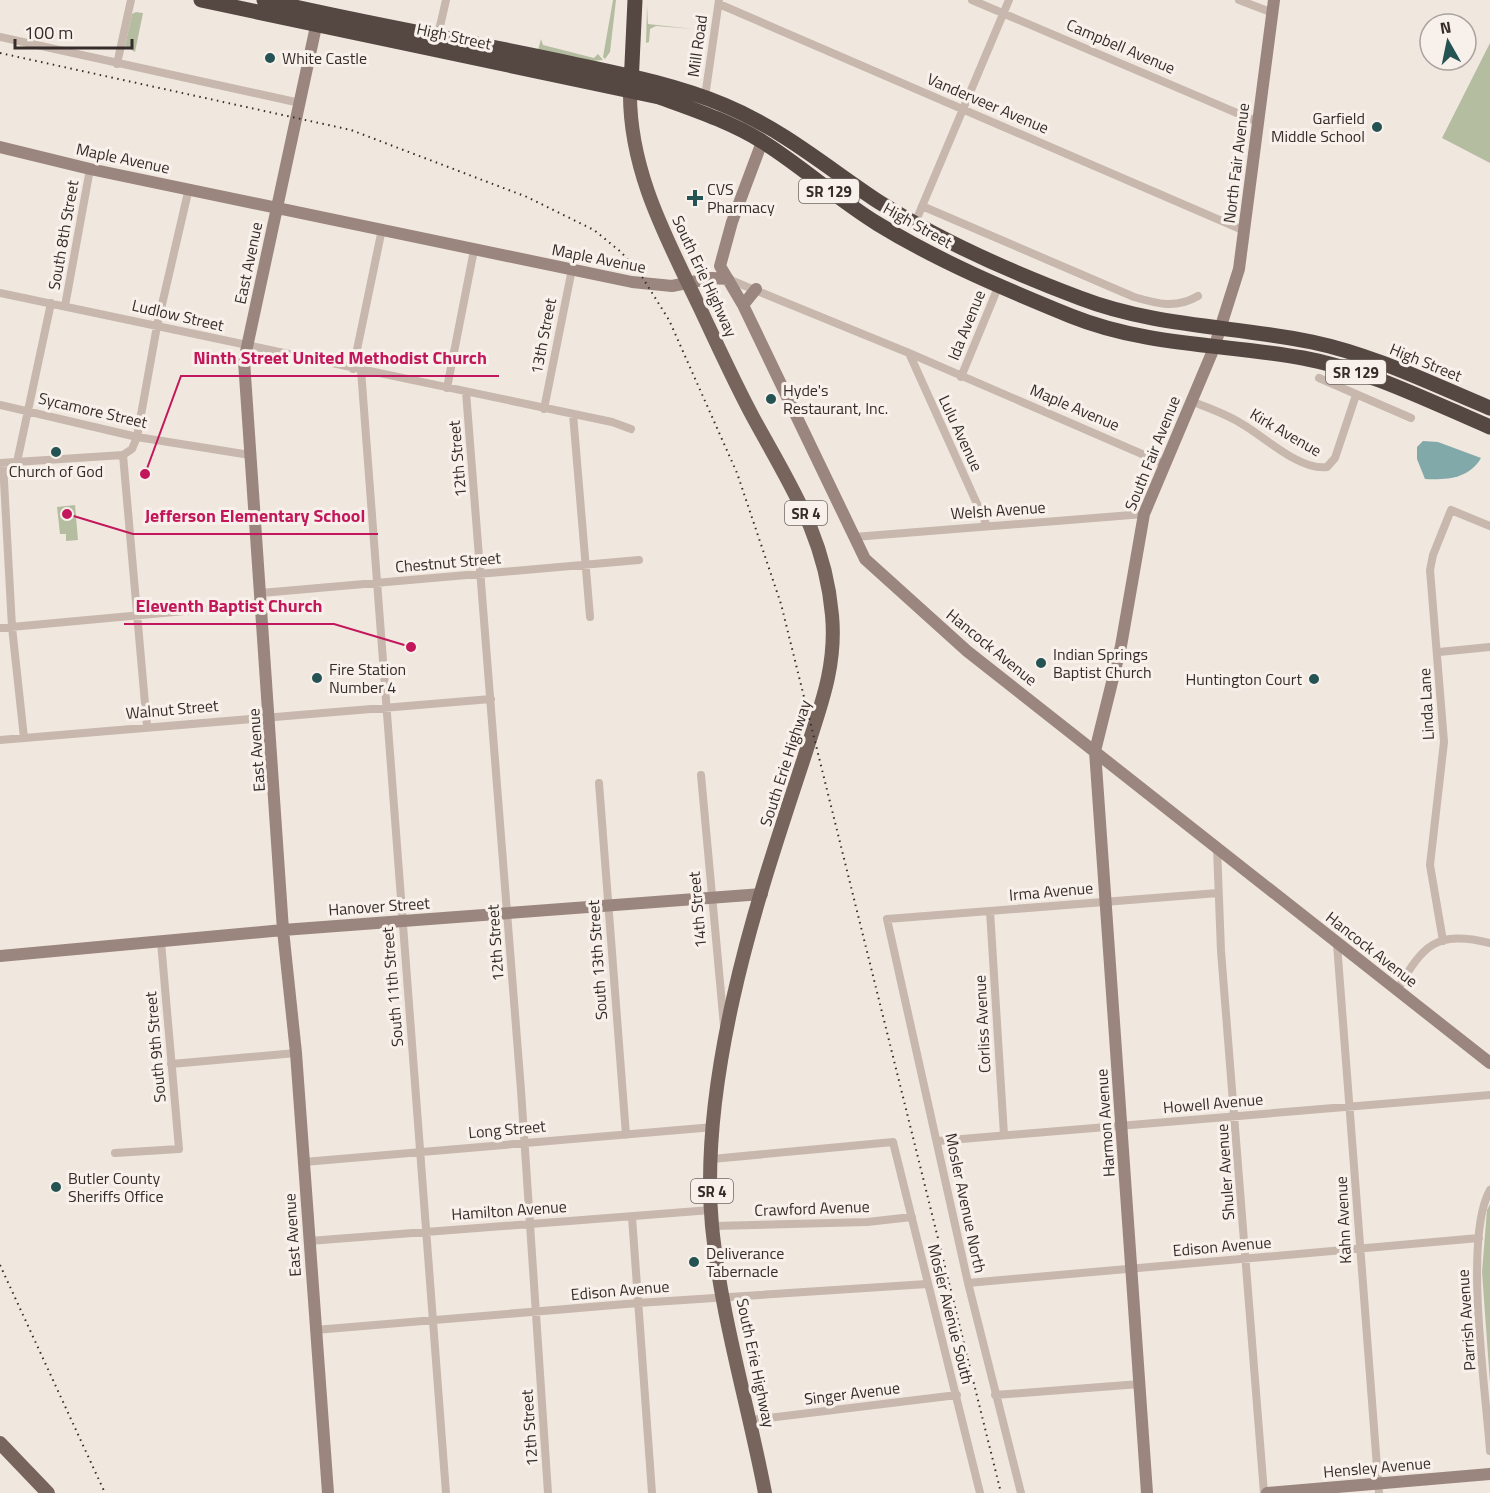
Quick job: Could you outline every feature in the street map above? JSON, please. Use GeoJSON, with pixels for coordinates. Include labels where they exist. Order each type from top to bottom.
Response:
{"type":"FeatureCollection","features":[{"type":"Feature","properties":{"kind":"highway","name":"High Street"},"geometry":{"type":"LineString","coordinates":[[201,0],[438,35],[631,83],[703,112],[762,142],[877,224],[943,260],[1074,317],[1117,332],[1214,348],[1281,354],[1332,364],[1364,374],[1490,427]]}},
{"type":"Feature","properties":{"kind":"highway","name":"High Street"},"geometry":{"type":"LineString","coordinates":[[264,0],[281,2],[318,19],[426,49],[705,97],[745,114],[793,140],[877,200],[915,223],[979,255],[1109,308],[1161,320],[1312,342],[1344,350],[1490,408]]}},
{"type":"Feature","properties":{"kind":"highway","name":"SR 4"},"geometry":{"type":"LineString","coordinates":[[631,83],[634,0]]}},
{"type":"Feature","properties":{"kind":"main road","name":"South Erie Highway"},"geometry":{"type":"LineString","coordinates":[[631,83],[632,132],[641,175],[688,283],[752,416],[807,513],[821,554],[830,594],[833,653],[826,696],[742,960],[725,1041],[714,1127],[712,1226],[723,1297],[765,1493]]}},
{"type":"Feature","properties":{"kind":"main road"},"geometry":{"type":"LineString","coordinates":[[0,1443],[48,1493]]}},
{"type":"Feature","properties":{"kind":"street"},"geometry":{"type":"LineString","coordinates":[[117,64],[131,0]]}},
{"type":"Feature","properties":{"kind":"street"},"geometry":{"type":"LineString","coordinates":[[426,49],[438,35],[446,0]]}},
{"type":"Feature","properties":{"kind":"street","name":"Campbell Avenue"},"geometry":{"type":"LineString","coordinates":[[972,0],[1258,122]]}},
{"type":"Feature","properties":{"kind":"street"},"geometry":{"type":"LineString","coordinates":[[915,223],[1010,0]]}},
{"type":"Feature","properties":{"kind":"street"},"geometry":{"type":"LineString","coordinates":[[1239,0],[1273,6]]}},
{"type":"Feature","properties":{"kind":"street","name":"Mill Road"},"geometry":{"type":"LineString","coordinates":[[705,97],[719,2]]}},
{"type":"Feature","properties":{"kind":"street","name":"Vanderveer Avenue"},"geometry":{"type":"LineString","coordinates":[[719,2],[1245,231]]}},
{"type":"Feature","properties":{"kind":"street","name":"North Fair Avenue"},"geometry":{"type":"LineString","coordinates":[[1214,348],[1239,269],[1273,6]]}},
{"type":"Feature","properties":{"kind":"street","name":"East Avenue"},"geometry":{"type":"LineString","coordinates":[[318,19],[244,361],[283,930],[296,1053],[328,1493]]}},
{"type":"Feature","properties":{"kind":"street"},"geometry":{"type":"LineString","coordinates":[[0,37],[300,103]]}},
{"type":"Feature","properties":{"kind":"street","name":"Hancock Avenue"},"geometry":{"type":"LineString","coordinates":[[762,142],[732,222],[720,266],[743,305],[865,559],[967,651],[1490,1063]]}},
{"type":"Feature","properties":{"kind":"street","name":"Maple Avenue"},"geometry":{"type":"LineString","coordinates":[[0,147],[90,169],[189,188],[474,250],[649,284],[672,286],[712,278],[728,279],[909,353],[1165,464]]}},
{"type":"Feature","properties":{"kind":"street","name":"South 8th Street"},"geometry":{"type":"LineString","coordinates":[[65,306],[90,169]]}},
{"type":"Feature","properties":{"kind":"street"},"geometry":{"type":"LineString","coordinates":[[24,738],[12,627],[1,463],[123,455],[132,449],[137,437],[157,326],[189,188]]}},
{"type":"Feature","properties":{"kind":"street","name":"High Street"},"geometry":{"type":"LineString","coordinates":[[922,206],[1134,297],[1162,305],[1184,304],[1198,296]]}},
{"type":"Feature","properties":{"kind":"street","name":"South 11th Street"},"geometry":{"type":"LineString","coordinates":[[382,229],[357,370],[377,583],[446,1493]]}},
{"type":"Feature","properties":{"kind":"street"},"geometry":{"type":"LineString","coordinates":[[447,388],[474,250]]}},
{"type":"Feature","properties":{"kind":"street","name":"13th Street"},"geometry":{"type":"LineString","coordinates":[[544,409],[572,269]]}},
{"type":"Feature","properties":{"kind":"street","name":"Ida Avenue"},"geometry":{"type":"LineString","coordinates":[[961,377],[999,285]]}},
{"type":"Feature","properties":{"kind":"street"},"geometry":{"type":"LineString","coordinates":[[743,305],[756,289]]}},
{"type":"Feature","properties":{"kind":"street","name":"Ludlow Street"},"geometry":{"type":"LineString","coordinates":[[0,292],[357,370],[612,422],[631,429]]}},
{"type":"Feature","properties":{"kind":"street","name":"South 8th Street"},"geometry":{"type":"LineString","coordinates":[[17,462],[51,303]]}},
{"type":"Feature","properties":{"kind":"street","name":"South Fair Avenue"},"geometry":{"type":"LineString","coordinates":[[1095,751],[1121,646],[1144,514],[1214,348]]}},
{"type":"Feature","properties":{"kind":"street","name":"Lulu Avenue"},"geometry":{"type":"LineString","coordinates":[[909,353],[987,526]]}},
{"type":"Feature","properties":{"kind":"street"},"geometry":{"type":"LineString","coordinates":[[1319,378],[1411,418]]}},
{"type":"Feature","properties":{"kind":"street","name":"12th Street"},"geometry":{"type":"LineString","coordinates":[[466,392],[525,1142],[548,1493]]}},
{"type":"Feature","properties":{"kind":"street","name":"Kirk Avenue"},"geometry":{"type":"LineString","coordinates":[[1191,401],[1241,423],[1276,447],[1315,469],[1327,467],[1335,458],[1356,395]]}},
{"type":"Feature","properties":{"kind":"street","name":"Sycamore Street"},"geometry":{"type":"LineString","coordinates":[[0,405],[137,437],[250,455]]}},
{"type":"Feature","properties":{"kind":"street"},"geometry":{"type":"LineString","coordinates":[[573,414],[590,617]]}},
{"type":"Feature","properties":{"kind":"street"},"geometry":{"type":"LineString","coordinates":[[123,455],[147,726]]}},
{"type":"Feature","properties":{"kind":"street","name":"Linda Lane"},"geometry":{"type":"LineString","coordinates":[[1443,940],[1430,865],[1444,742],[1439,652],[1430,570],[1433,555],[1451,510],[1490,526]]}},
{"type":"Feature","properties":{"kind":"street","name":"Welsh Avenue"},"geometry":{"type":"LineString","coordinates":[[854,537],[1144,514]]}},
{"type":"Feature","properties":{"kind":"street","name":"Chestnut Street"},"geometry":{"type":"LineString","coordinates":[[0,628],[137,615],[377,583],[639,560]]}},
{"type":"Feature","properties":{"kind":"street"},"geometry":{"type":"LineString","coordinates":[[1439,652],[1490,646]]}},
{"type":"Feature","properties":{"kind":"street","name":"Walnut Street"},"geometry":{"type":"LineString","coordinates":[[0,740],[490,699]]}},
{"type":"Feature","properties":{"kind":"street","name":"Harmon Avenue"},"geometry":{"type":"LineString","coordinates":[[1095,751],[1147,1493]]}},
{"type":"Feature","properties":{"kind":"street","name":"14th Street"},"geometry":{"type":"LineString","coordinates":[[701,776],[725,1041]]}},
{"type":"Feature","properties":{"kind":"street","name":"South 13th Street"},"geometry":{"type":"LineString","coordinates":[[599,783],[626,1135]]}},
{"type":"Feature","properties":{"kind":"street","name":"Shuler Avenue"},"geometry":{"type":"LineString","coordinates":[[1217,848],[1218,893],[1266,1493]]}},
{"type":"Feature","properties":{"kind":"street","name":"Irma Avenue"},"geometry":{"type":"LineString","coordinates":[[887,919],[1218,893]]}},
{"type":"Feature","properties":{"kind":"street","name":"Hanover Street"},"geometry":{"type":"LineString","coordinates":[[0,956],[283,930],[762,894]]}},
{"type":"Feature","properties":{"kind":"street","name":"Corliss Avenue"},"geometry":{"type":"LineString","coordinates":[[990,911],[1004,1135]]}},
{"type":"Feature","properties":{"kind":"street","name":"Mosler Avenue North"},"geometry":{"type":"LineString","coordinates":[[887,919],[968,1283],[1021,1493]]}},
{"type":"Feature","properties":{"kind":"street"},"geometry":{"type":"LineString","coordinates":[[1398,990],[1415,960],[1428,945],[1443,940],[1471,939],[1490,943]]}},
{"type":"Feature","properties":{"kind":"street","name":"South 9th Street"},"geometry":{"type":"LineString","coordinates":[[115,1153],[179,1149],[161,942]]}},
{"type":"Feature","properties":{"kind":"street","name":"Kahn Avenue"},"geometry":{"type":"LineString","coordinates":[[1337,944],[1379,1488]]}},
{"type":"Feature","properties":{"kind":"street"},"geometry":{"type":"LineString","coordinates":[[171,1064],[296,1053]]}},
{"type":"Feature","properties":{"kind":"street","name":"Howell Avenue"},"geometry":{"type":"LineString","coordinates":[[938,1141],[1490,1095]]}},
{"type":"Feature","properties":{"kind":"street","name":"Long Street"},"geometry":{"type":"LineString","coordinates":[[303,1162],[714,1127]]}},
{"type":"Feature","properties":{"kind":"street","name":"Mosler Avenue South"},"geometry":{"type":"LineString","coordinates":[[712,1159],[893,1142],[980,1493]]}},
{"type":"Feature","properties":{"kind":"street","name":"Parrish Avenue"},"geometry":{"type":"LineString","coordinates":[[1490,1190],[1483,1206],[1477,1272],[1490,1451]]}},
{"type":"Feature","properties":{"kind":"street","name":"Hamilton Avenue"},"geometry":{"type":"LineString","coordinates":[[309,1241],[711,1210]]}},
{"type":"Feature","properties":{"kind":"street"},"geometry":{"type":"LineString","coordinates":[[632,1217],[652,1493]]}},
{"type":"Feature","properties":{"kind":"street","name":"Crawford Avenue"},"geometry":{"type":"LineString","coordinates":[[712,1226],[867,1222],[912,1217]]}},
{"type":"Feature","properties":{"kind":"street","name":"Edison Avenue"},"geometry":{"type":"LineString","coordinates":[[968,1283],[1479,1238]]}},
{"type":"Feature","properties":{"kind":"street","name":"Edison Avenue"},"geometry":{"type":"LineString","coordinates":[[315,1330],[638,1303],[927,1284]]}},
{"type":"Feature","properties":{"kind":"street"},"geometry":{"type":"LineString","coordinates":[[995,1395],[1140,1384]]}},
{"type":"Feature","properties":{"kind":"street","name":"Singer Avenue"},"geometry":{"type":"LineString","coordinates":[[751,1420],[957,1395]]}},
{"type":"Feature","properties":{"kind":"street","name":"Hensley Avenue"},"geometry":{"type":"LineString","coordinates":[[1266,1493],[1379,1488],[1490,1474]]}},
{"type":"Feature","properties":{"kind":"green space"},"geometry":{"type":"Polygon","coordinates":[[[613,0],[616,0],[610,52],[605,59],[603,57],[613,0]]]}},
{"type":"Feature","properties":{"kind":"green space"},"geometry":{"type":"Polygon","coordinates":[[[647,5],[648,24],[693,29],[656,26],[650,29],[649,42],[646,43],[647,5]]]}},
{"type":"Feature","properties":{"kind":"green space"},"geometry":{"type":"Polygon","coordinates":[[[143,13],[135,52],[125,46],[132,14],[143,13]]]}},
{"type":"Feature","properties":{"kind":"green space"},"geometry":{"type":"Polygon","coordinates":[[[541,39],[543,45],[594,58],[598,54],[603,60],[592,61],[538,50],[541,39]]]}},
{"type":"Feature","properties":{"kind":"green space"},"geometry":{"type":"Polygon","coordinates":[[[1490,43],[1490,163],[1442,138],[1475,72],[1478,72],[1478,67],[1490,43]]]}},
{"type":"Feature","properties":{"kind":"green space"},"geometry":{"type":"Polygon","coordinates":[[[75,505],[78,540],[66,541],[66,534],[60,534],[57,507],[75,505]]]}},
{"type":"Feature","properties":{"kind":"green space"},"geometry":{"type":"Polygon","coordinates":[[[1490,1204],[1490,1383],[1482,1272],[1487,1210],[1490,1204]]]}},
{"type":"Feature","properties":{"kind":"water"},"geometry":{"type":"Polygon","coordinates":[[[1423,441],[1438,442],[1481,458],[1470,470],[1456,477],[1425,479],[1417,459],[1417,447],[1423,441]]]}},
{"type":"Feature","properties":{"kind":"railway"},"geometry":{"type":"LineString","coordinates":[[0,53],[351,130],[527,197],[594,230],[621,252],[639,272],[669,320],[737,473],[781,604],[1001,1493]]}},
{"type":"Feature","properties":{"kind":"railway"},"geometry":{"type":"LineString","coordinates":[[0,1265],[105,1493]]}},
{"type":"Feature","properties":{"kind":"place","name":"White Castle"},"geometry":{"type":"Point","coordinates":[270,58]}},
{"type":"Feature","properties":{"kind":"place","name":"Garfield Middle School"},"geometry":{"type":"Point","coordinates":[1377,127]}},
{"type":"Feature","properties":{"kind":"place","name":"CVS Pharmacy"},"geometry":{"type":"Point","coordinates":[695,198]}},
{"type":"Feature","properties":{"kind":"place","name":"Hyde's Restaurant, Inc."},"geometry":{"type":"Point","coordinates":[771,399]}},
{"type":"Feature","properties":{"kind":"place","name":"Church of God"},"geometry":{"type":"Point","coordinates":[56,452]}},
{"type":"Feature","properties":{"kind":"place","name":"Ninth Street United Methodist Church"},"geometry":{"type":"Point","coordinates":[145,474]}},
{"type":"Feature","properties":{"kind":"place","name":"Jefferson Elementary School"},"geometry":{"type":"Point","coordinates":[67,514]}},
{"type":"Feature","properties":{"kind":"place","name":"Eleventh Baptist Church"},"geometry":{"type":"Point","coordinates":[411,647]}},
{"type":"Feature","properties":{"kind":"place","name":"Indian Springs Baptist Church"},"geometry":{"type":"Point","coordinates":[1041,663]}},
{"type":"Feature","properties":{"kind":"place","name":"Fire Station Number 4"},"geometry":{"type":"Point","coordinates":[317,678]}},
{"type":"Feature","properties":{"kind":"place","name":"Huntington Court"},"geometry":{"type":"Point","coordinates":[1314,679]}},
{"type":"Feature","properties":{"kind":"place","name":"Butler County Sheriffs Office"},"geometry":{"type":"Point","coordinates":[56,1187]}},
{"type":"Feature","properties":{"kind":"place","name":"Deliverance Tabernacle"},"geometry":{"type":"Point","coordinates":[694,1262]}}]}
